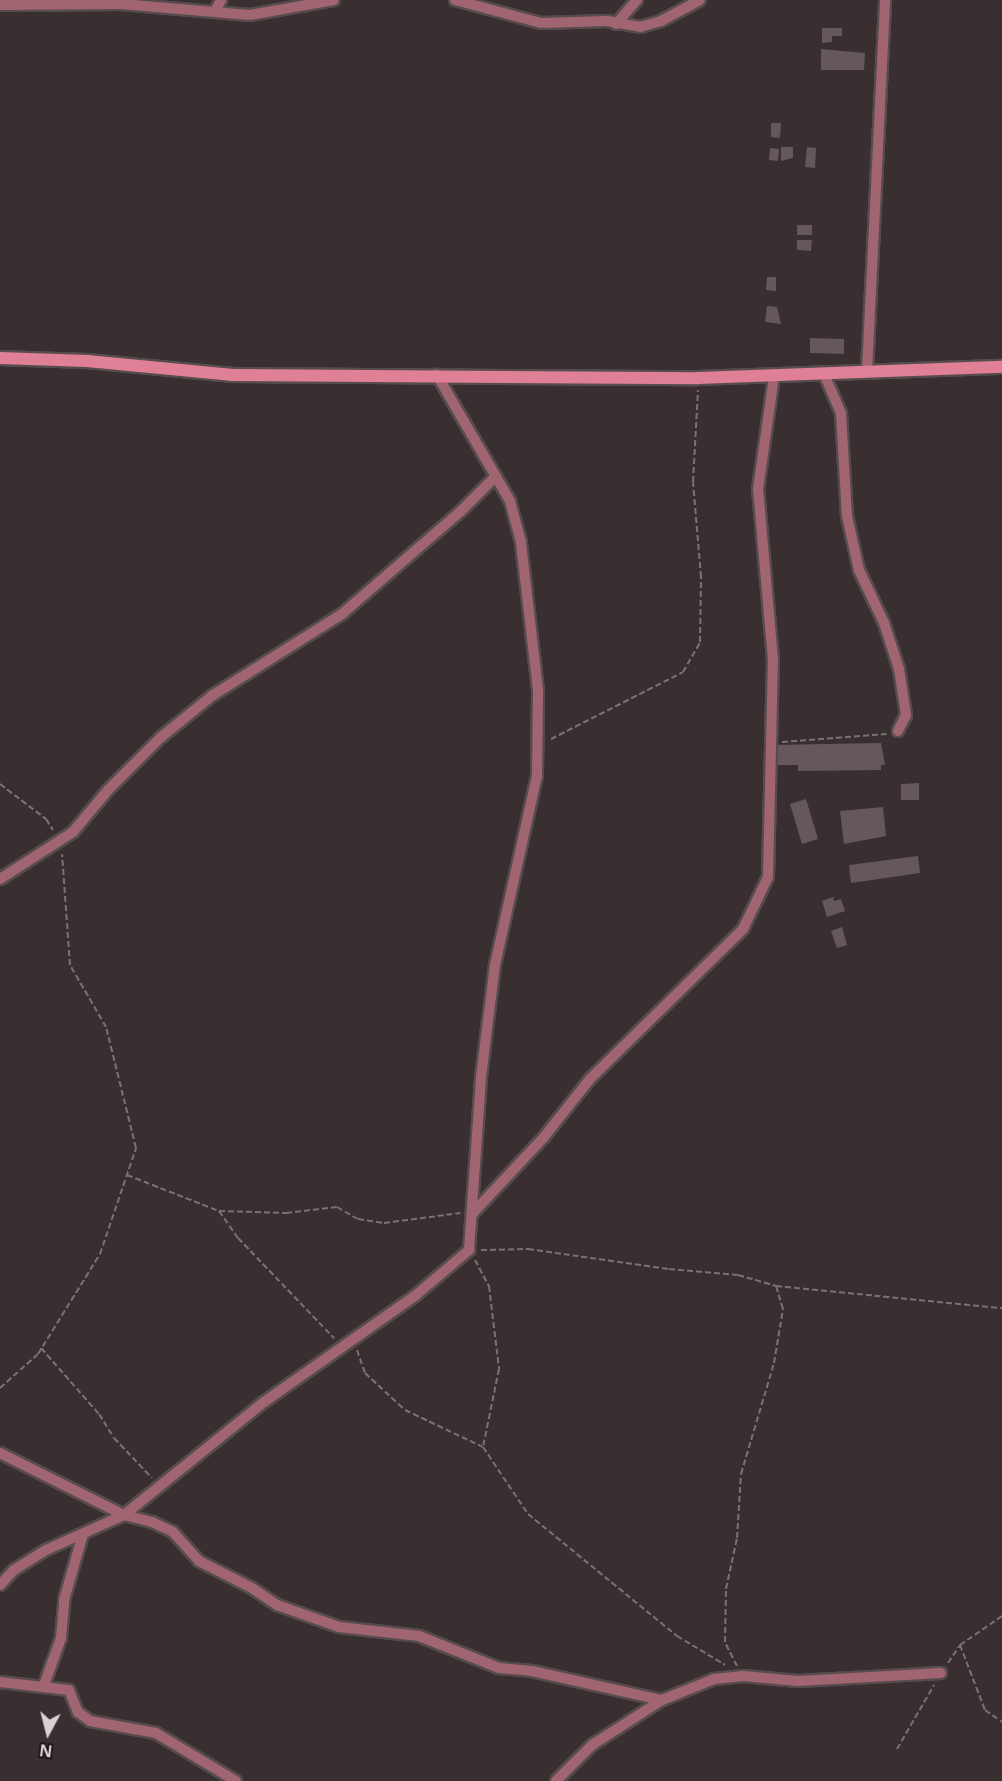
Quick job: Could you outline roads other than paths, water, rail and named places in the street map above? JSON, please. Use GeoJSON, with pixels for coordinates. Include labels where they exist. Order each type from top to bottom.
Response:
{"type":"FeatureCollection","features":[{"type":"Feature","properties":{"kind":"street"},"geometry":{"type":"LineString","coordinates":[[215,11],[221,0]]}},
{"type":"Feature","properties":{"kind":"street"},"geometry":{"type":"LineString","coordinates":[[0,5],[121,4],[268,14],[334,0]]}},
{"type":"Feature","properties":{"kind":"street"},"geometry":{"type":"LineString","coordinates":[[455,0],[541,23],[607,21],[640,27],[661,21],[700,0]]}},
{"type":"Feature","properties":{"kind":"street"},"geometry":{"type":"LineString","coordinates":[[615,24],[637,0]]}},
{"type":"Feature","properties":{"kind":"street"},"geometry":{"type":"LineString","coordinates":[[867,371],[885,0]]}},
{"type":"Feature","properties":{"kind":"street"},"geometry":{"type":"LineString","coordinates":[[0,358],[87,361],[232,375],[698,378],[1002,367]]}},
{"type":"Feature","properties":{"kind":"street"},"geometry":{"type":"LineString","coordinates":[[824,374],[841,413],[847,516],[859,570],[884,623],[899,669],[906,715],[898,731]]}},
{"type":"Feature","properties":{"kind":"street"},"geometry":{"type":"LineString","coordinates":[[0,1585],[22,1565],[124,1515],[264,1401],[343,1348],[470,1250],[481,1077],[495,964],[511,884],[526,841],[539,745],[538,690],[521,542],[510,501],[437,375]]}},
{"type":"Feature","properties":{"kind":"street"},"geometry":{"type":"LineString","coordinates":[[472,1214],[544,1137],[590,1079],[743,929],[768,877],[768,742],[773,660],[758,489],[774,376]]}},
{"type":"Feature","properties":{"kind":"street"},"geometry":{"type":"LineString","coordinates":[[0,879],[61,842],[160,738],[213,695],[342,614],[462,511],[496,476]]}},
{"type":"Feature","properties":{"kind":"street"},"geometry":{"type":"LineString","coordinates":[[0,1453],[124,1515],[152,1522],[173,1532],[199,1561],[252,1588],[276,1605],[293,1608],[316,1622],[419,1636],[499,1668],[532,1671],[662,1700]]}},
{"type":"Feature","properties":{"kind":"street"},"geometry":{"type":"LineString","coordinates":[[44,1685],[61,1638],[64,1600],[83,1534]]}},
{"type":"Feature","properties":{"kind":"street"},"geometry":{"type":"LineString","coordinates":[[556,1781],[592,1745],[662,1700],[714,1679],[743,1676],[798,1681],[941,1673]]}},
{"type":"Feature","properties":{"kind":"street"},"geometry":{"type":"LineString","coordinates":[[0,1682],[44,1685],[69,1690],[78,1712],[90,1721],[156,1732],[223,1778],[236,1781]]}}]}
